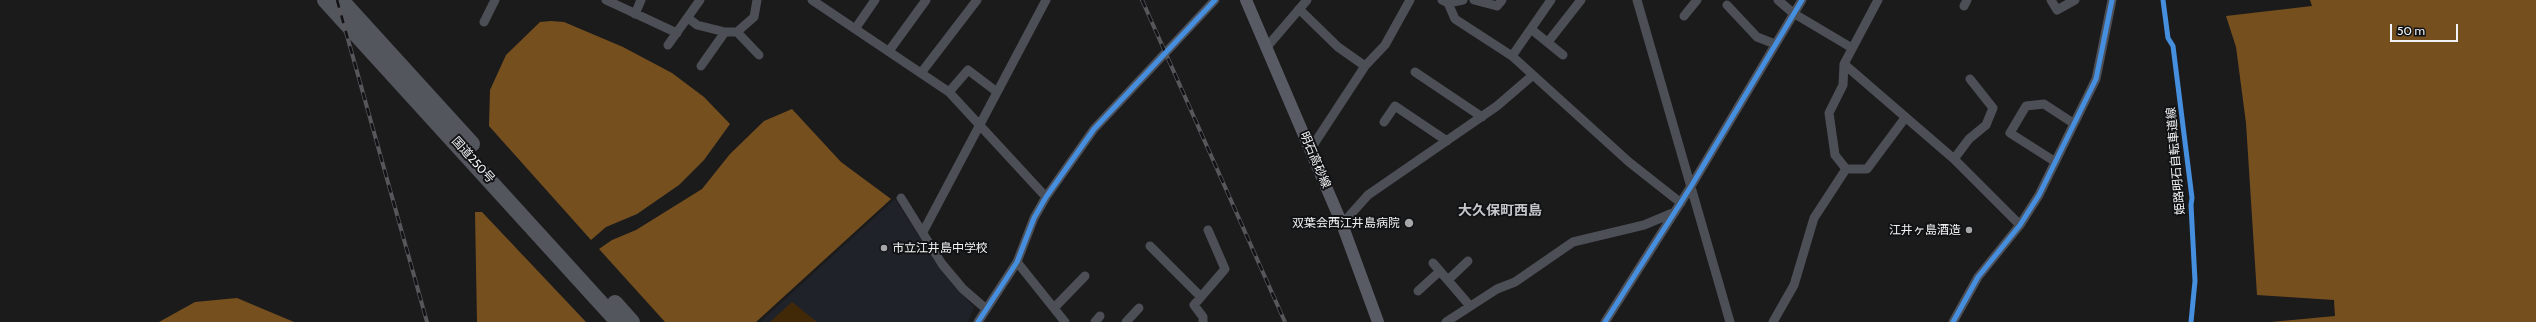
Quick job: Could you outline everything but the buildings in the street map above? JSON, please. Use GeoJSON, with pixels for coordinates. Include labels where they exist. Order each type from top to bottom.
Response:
{"type":"FeatureCollection","features":[{"type":"Feature","properties":{"kind":"highway","name":"国道250号"},"geometry":{"type":"LineString","coordinates":[[326,0],[618,322]]}},
{"type":"Feature","properties":{"kind":"highway","name":"国道250号"},"geometry":{"type":"LineString","coordinates":[[341,0],[632,322]]}},
{"type":"Feature","properties":{"kind":"main road","name":"明石高砂線"},"geometry":{"type":"LineString","coordinates":[[1246,0],[1342,224],[1378,322]]}},
{"type":"Feature","properties":{"kind":"street"},"geometry":{"type":"LineString","coordinates":[[484,22],[495,0]]}},
{"type":"Feature","properties":{"kind":"street"},"geometry":{"type":"LineString","coordinates":[[606,0],[677,33]]}},
{"type":"Feature","properties":{"kind":"street"},"geometry":{"type":"LineString","coordinates":[[635,14],[641,0]]}},
{"type":"Feature","properties":{"kind":"street"},"geometry":{"type":"LineString","coordinates":[[668,45],[700,0]]}},
{"type":"Feature","properties":{"kind":"street"},"geometry":{"type":"LineString","coordinates":[[688,18],[696,25],[724,32],[737,32],[754,17],[757,0]]}},
{"type":"Feature","properties":{"kind":"street"},"geometry":{"type":"LineString","coordinates":[[812,0],[949,92],[1046,197]]}},
{"type":"Feature","properties":{"kind":"street"},"geometry":{"type":"LineString","coordinates":[[855,29],[875,0]]}},
{"type":"Feature","properties":{"kind":"street"},"geometry":{"type":"LineString","coordinates":[[888,52],[926,0]]}},
{"type":"Feature","properties":{"kind":"street"},"geometry":{"type":"LineString","coordinates":[[921,73],[977,0]]}},
{"type":"Feature","properties":{"kind":"street"},"geometry":{"type":"LineString","coordinates":[[923,232],[1046,0]]}},
{"type":"Feature","properties":{"kind":"street"},"geometry":{"type":"LineString","coordinates":[[978,322],[985,308],[1017,262],[1034,218],[1046,197],[1094,130],[1168,48],[1215,0]]}},
{"type":"Feature","properties":{"kind":"street"},"geometry":{"type":"LineString","coordinates":[[1266,48],[1307,0]]}},
{"type":"Feature","properties":{"kind":"street"},"geometry":{"type":"LineString","coordinates":[[1310,150],[1365,66],[1385,45],[1410,0]]}},
{"type":"Feature","properties":{"kind":"street"},"geometry":{"type":"LineString","coordinates":[[1463,0],[1445,2],[1455,19],[1512,56],[1629,162],[1681,203]]}},
{"type":"Feature","properties":{"kind":"street"},"geometry":{"type":"LineString","coordinates":[[1474,0],[1497,6],[1502,0]]}},
{"type":"Feature","properties":{"kind":"street"},"geometry":{"type":"LineString","coordinates":[[1512,56],[1551,0]]}},
{"type":"Feature","properties":{"kind":"street"},"geometry":{"type":"LineString","coordinates":[[1548,42],[1582,0]]}},
{"type":"Feature","properties":{"kind":"street"},"geometry":{"type":"LineString","coordinates":[[1637,0],[1690,188],[1730,322]]}},
{"type":"Feature","properties":{"kind":"street"},"geometry":{"type":"LineString","coordinates":[[1684,16],[1697,0]]}},
{"type":"Feature","properties":{"kind":"street"},"geometry":{"type":"LineString","coordinates":[[1778,0],[1794,13],[1852,48]]}},
{"type":"Feature","properties":{"kind":"street"},"geometry":{"type":"LineString","coordinates":[[1605,322],[1676,212],[1802,0]]}},
{"type":"Feature","properties":{"kind":"street"},"geometry":{"type":"LineString","coordinates":[[1846,169],[1835,155],[1829,113],[1843,84],[1844,64],[1878,0]]}},
{"type":"Feature","properties":{"kind":"street"},"geometry":{"type":"LineString","coordinates":[[2051,0],[2057,10],[2075,0]]}},
{"type":"Feature","properties":{"kind":"street"},"geometry":{"type":"LineString","coordinates":[[1953,322],[1978,277],[2020,226],[2039,195],[2054,161],[2096,79],[2112,0]]}},
{"type":"Feature","properties":{"kind":"street"},"geometry":{"type":"LineString","coordinates":[[1727,5],[1757,37],[1775,44]]}},
{"type":"Feature","properties":{"kind":"street"},"geometry":{"type":"LineString","coordinates":[[1299,8],[1338,47],[1365,66]]}},
{"type":"Feature","properties":{"kind":"street"},"geometry":{"type":"LineString","coordinates":[[1531,29],[1563,55]]}},
{"type":"Feature","properties":{"kind":"street"},"geometry":{"type":"LineString","coordinates":[[701,66],[724,32]]}},
{"type":"Feature","properties":{"kind":"street"},"geometry":{"type":"LineString","coordinates":[[737,32],[759,55]]}},
{"type":"Feature","properties":{"kind":"street"},"geometry":{"type":"LineString","coordinates":[[1844,64],[1954,159],[2020,226]]}},
{"type":"Feature","properties":{"kind":"street"},"geometry":{"type":"LineString","coordinates":[[949,92],[968,70],[997,92]]}},
{"type":"Feature","properties":{"kind":"street"},"geometry":{"type":"LineString","coordinates":[[1415,72],[1482,118]]}},
{"type":"Feature","properties":{"kind":"street"},"geometry":{"type":"LineString","coordinates":[[1342,224],[1368,195],[1482,118],[1533,75]]}},
{"type":"Feature","properties":{"kind":"street"},"geometry":{"type":"LineString","coordinates":[[1954,159],[1969,139],[1986,125],[1993,108],[1970,79]]}},
{"type":"Feature","properties":{"kind":"street"},"geometry":{"type":"LineString","coordinates":[[2054,161],[2010,133],[2026,106],[2044,104],[2074,123]]}},
{"type":"Feature","properties":{"kind":"street"},"geometry":{"type":"LineString","coordinates":[[1384,122],[1395,106],[1447,141]]}},
{"type":"Feature","properties":{"kind":"street"},"geometry":{"type":"LineString","coordinates":[[1846,169],[1867,169],[1905,118]]}},
{"type":"Feature","properties":{"kind":"street"},"geometry":{"type":"LineString","coordinates":[[1773,322],[1794,285],[1814,218],[1846,169]]}},
{"type":"Feature","properties":{"kind":"street"},"geometry":{"type":"LineString","coordinates":[[901,198],[942,264],[963,289],[985,308]]}},
{"type":"Feature","properties":{"kind":"street"},"geometry":{"type":"LineString","coordinates":[[1446,322],[1497,289],[1515,282],[1574,242],[1644,225],[1676,212]]}},
{"type":"Feature","properties":{"kind":"street"},"geometry":{"type":"LineString","coordinates":[[1203,322],[1203,317],[1194,305],[1225,269],[1208,230]]}},
{"type":"Feature","properties":{"kind":"street"},"geometry":{"type":"LineString","coordinates":[[1150,246],[1201,297]]}},
{"type":"Feature","properties":{"kind":"street"},"geometry":{"type":"LineString","coordinates":[[1448,280],[1468,261]]}},
{"type":"Feature","properties":{"kind":"street"},"geometry":{"type":"LineString","coordinates":[[1017,262],[1065,322]]}},
{"type":"Feature","properties":{"kind":"street"},"geometry":{"type":"LineString","coordinates":[[1433,263],[1470,306]]}},
{"type":"Feature","properties":{"kind":"street"},"geometry":{"type":"LineString","coordinates":[[1418,290],[1440,271]]}},
{"type":"Feature","properties":{"kind":"street"},"geometry":{"type":"LineString","coordinates":[[1054,308],[1085,276]]}},
{"type":"Feature","properties":{"kind":"street"},"geometry":{"type":"LineString","coordinates":[[1126,322],[1139,308]]}},
{"type":"Feature","properties":{"kind":"shaded area"},"geometry":{"type":"Polygon","coordinates":[[[2310,0],[2536,0],[2536,322],[2271,322],[2335,316],[2334,300],[2257,295],[2246,123],[2236,47],[2226,16],[2312,6],[2310,0]]]}},
{"type":"Feature","properties":{"kind":"shaded area"},"geometry":{"type":"Polygon","coordinates":[[[540,22],[564,22],[623,47],[672,73],[704,97],[730,124],[704,160],[679,185],[637,214],[606,227],[591,240],[489,126],[490,90],[506,55],[540,22]]]}},
{"type":"Feature","properties":{"kind":"shaded area"},"geometry":{"type":"Polygon","coordinates":[[[792,109],[841,162],[891,199],[756,322],[665,322],[599,249],[612,240],[636,230],[702,189],[730,154],[764,121],[792,109]]]}},
{"type":"Feature","properties":{"kind":"shaded area","name":"市立江井島中学校"},"geometry":{"type":"Polygon","coordinates":[[[895,199],[938,266],[974,307],[968,322],[760,322],[895,199]]]}},
{"type":"Feature","properties":{"kind":"shaded area"},"geometry":{"type":"Polygon","coordinates":[[[475,212],[482,212],[586,322],[477,322],[475,212]]]}},
{"type":"Feature","properties":{"kind":"shaded area"},"geometry":{"type":"Polygon","coordinates":[[[237,298],[294,322],[159,322],[195,302],[237,298]]]}},
{"type":"Feature","properties":{"kind":"shaded area"},"geometry":{"type":"Polygon","coordinates":[[[792,302],[817,322],[770,322],[792,302]]]}},
{"type":"Feature","properties":{"kind":"railway"},"geometry":{"type":"LineString","coordinates":[[337,0],[427,322]]}},
{"type":"Feature","properties":{"kind":"railway"},"geometry":{"type":"LineString","coordinates":[[1142,0],[1285,322]]}},
{"type":"Feature","properties":{"kind":"cycle path"},"geometry":{"type":"LineString","coordinates":[[978,322],[1017,262],[1034,218],[1046,197],[1094,129],[1215,0]]}},
{"type":"Feature","properties":{"kind":"cycle path"},"geometry":{"type":"LineString","coordinates":[[1605,322],[1690,188],[1802,0]]}},
{"type":"Feature","properties":{"kind":"cycle path"},"geometry":{"type":"LineString","coordinates":[[1953,322],[1978,277],[2020,225],[2039,195],[2096,79],[2112,0]]}},
{"type":"Feature","properties":{"kind":"cycle path","name":"姫路明石自転車道線"},"geometry":{"type":"LineString","coordinates":[[2163,0],[2168,38],[2173,46],[2192,198],[2191,205],[2195,281],[2191,322]]}},
{"type":"Feature","properties":{"kind":"place","name":"双葉会西江井島病院"},"geometry":{"type":"Point","coordinates":[1409,223]}},
{"type":"Feature","properties":{"kind":"place","name":"江井ヶ島酒造"},"geometry":{"type":"Point","coordinates":[1969,230]}},
{"type":"Feature","properties":{"kind":"place","name":"市立江井島中学校"},"geometry":{"type":"Point","coordinates":[884,248]}},
{"type":"Feature","properties":{"kind":"district","name":"大久保町西島"},"geometry":{"type":"Point","coordinates":[1500,211]}}]}
